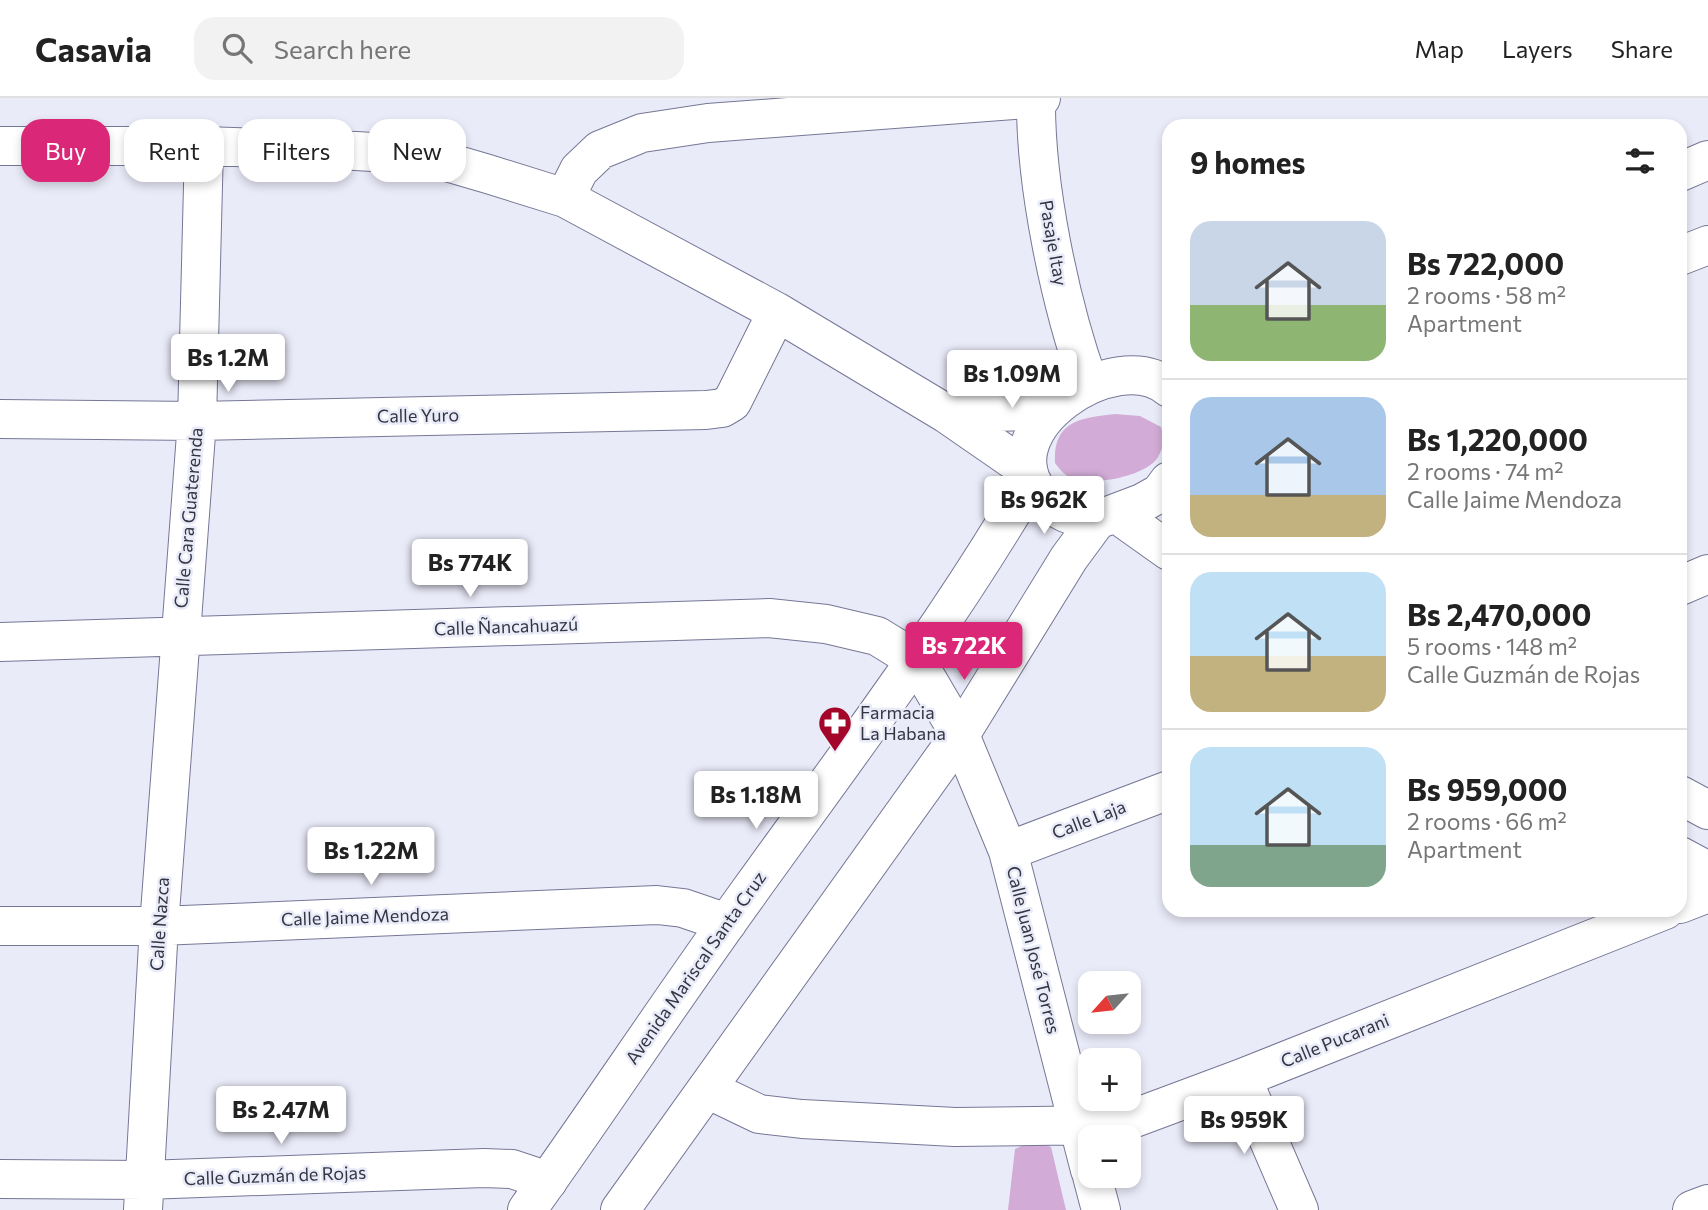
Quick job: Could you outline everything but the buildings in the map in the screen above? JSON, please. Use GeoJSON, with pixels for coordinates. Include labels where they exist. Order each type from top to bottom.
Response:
{"type":"FeatureCollection","features":[{"type":"Feature","properties":{"kind":"street"},"geometry":{"type":"LineString","coordinates":[[565,198],[579,170],[600,150],[642,133],[708,123],[1037,99]]}},
{"type":"Feature","properties":{"kind":"street","name":"Pasaje Itay"},"geometry":{"type":"LineString","coordinates":[[1037,99],[1042,176],[1064,302],[1089,384]]}},
{"type":"Feature","properties":{"kind":"street"},"geometry":{"type":"LineString","coordinates":[[0,146],[124,146]]}},
{"type":"Feature","properties":{"kind":"street"},"geometry":{"type":"LineString","coordinates":[[224,147],[423,155],[565,198],[777,312],[947,414],[1029,475],[1049,503],[1064,514],[1107,517],[1162,547]]}},
{"type":"Feature","properties":{"kind":"street"},"geometry":{"type":"LineString","coordinates":[[1687,169],[1708,160]]}},
{"type":"Feature","properties":{"kind":"street","name":"Calle Cara Guaterenda"},"geometry":{"type":"LineString","coordinates":[[180,639],[197,421],[203,182]]}},
{"type":"Feature","properties":{"kind":"street"},"geometry":{"type":"LineString","coordinates":[[1687,253],[1708,244]]}},
{"type":"Feature","properties":{"kind":"street","name":"Calle Yuro"},"geometry":{"type":"LineString","coordinates":[[0,419],[197,421],[722,408],[732,402],[741,387],[746,369],[777,312]]}},
{"type":"Feature","properties":{"kind":"street"},"geometry":{"type":"LineString","coordinates":[[1089,384],[1128,375],[1162,384]]}},
{"type":"Feature","properties":{"kind":"street","name":"Avenida Mariscal Santa Cruz"},"geometry":{"type":"LineString","coordinates":[[537,1195],[727,923],[916,660],[997,538],[1029,475],[1037,426],[1051,410],[1089,384]]}},
{"type":"Feature","properties":{"kind":"street"},"geometry":{"type":"LineString","coordinates":[[947,414],[1051,410]]}},
{"type":"Feature","properties":{"kind":"street"},"geometry":{"type":"LineString","coordinates":[[620,1210],[960,735],[1069,558],[1107,517],[1162,490]]}},
{"type":"Feature","properties":{"kind":"street"},"geometry":{"type":"LineString","coordinates":[[1687,583],[1708,574]]}},
{"type":"Feature","properties":{"kind":"street","name":"Calle Ñancahuazú"},"geometry":{"type":"LineString","coordinates":[[0,642],[180,639],[769,618],[826,624],[877,636],[916,660],[960,735]]}},
{"type":"Feature","properties":{"kind":"street","name":"Calle Nazca"},"geometry":{"type":"LineString","coordinates":[[144,1195],[159,926],[180,639]]}},
{"type":"Feature","properties":{"kind":"street","name":"Calle Juan José Torres"},"geometry":{"type":"LineString","coordinates":[[960,735],[1008,851],[1078,1125]]}},
{"type":"Feature","properties":{"kind":"street","name":"Calle Laja"},"geometry":{"type":"LineString","coordinates":[[1008,851],[1162,793]]}},
{"type":"Feature","properties":{"kind":"street"},"geometry":{"type":"LineString","coordinates":[[1687,799],[1708,810]]}},
{"type":"Feature","properties":{"kind":"street"},"geometry":{"type":"LineString","coordinates":[[1687,860],[1708,871]]}},
{"type":"Feature","properties":{"kind":"street"},"geometry":{"type":"LineString","coordinates":[[1687,901],[1708,893]]}},
{"type":"Feature","properties":{"kind":"street","name":"Calle Jaime Mendoza"},"geometry":{"type":"LineString","coordinates":[[0,926],[159,926],[657,905],[683,908],[727,923]]}},
{"type":"Feature","properties":{"kind":"street","name":"Calle Pucarani"},"geometry":{"type":"LineString","coordinates":[[1092,1125],[1132,1119],[1242,1078],[1647,917]]}},
{"type":"Feature","properties":{"kind":"street"},"geometry":{"type":"LineString","coordinates":[[1242,1078],[1299,1210]]}},
{"type":"Feature","properties":{"kind":"street","name":"Calle Pucarani"},"geometry":{"type":"LineString","coordinates":[[707,1089],[759,1114],[802,1119],[955,1127],[1078,1127]]}},
{"type":"Feature","properties":{"kind":"street","name":"Calle Guzmán de Rojas"},"geometry":{"type":"LineString","coordinates":[[0,1179],[144,1195],[484,1168],[512,1170],[537,1195]]}},
{"type":"Feature","properties":{"kind":"street"},"geometry":{"type":"LineString","coordinates":[[1095,1188],[1101,1210]]}},
{"type":"Feature","properties":{"kind":"street"},"geometry":{"type":"LineString","coordinates":[[1692,1210],[1708,1204]]}},
{"type":"Feature","properties":{"kind":"shaded area"},"geometry":{"type":"Polygon","coordinates":[[[1115,414],[1140,416],[1161,427],[1162,448],[1156,459],[1137,472],[1112,479],[1086,481],[1065,474],[1055,463],[1059,438],[1071,424],[1091,417],[1115,414]]]}},
{"type":"Feature","properties":{"kind":"shaded area"},"geometry":{"type":"Polygon","coordinates":[[[1034,1140],[1051,1147],[1066,1210],[1008,1210],[1015,1149],[1034,1140]]]}},
{"type":"Feature","properties":{"kind":"place","name":"Farmacia La Habana"},"geometry":{"type":"Point","coordinates":[835,753]}}]}
